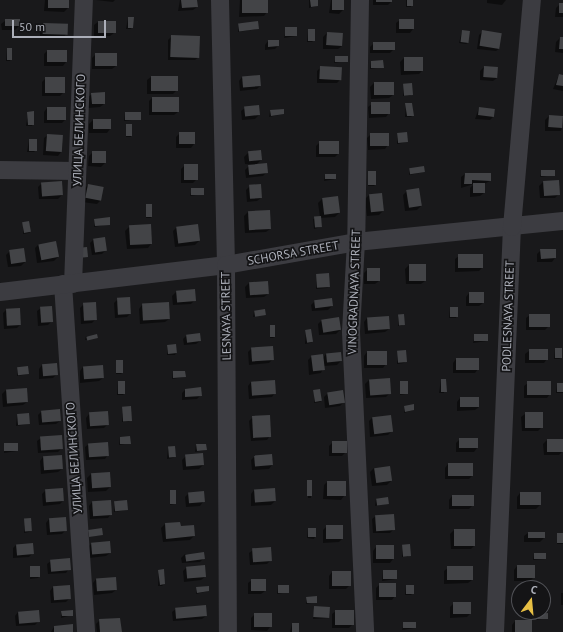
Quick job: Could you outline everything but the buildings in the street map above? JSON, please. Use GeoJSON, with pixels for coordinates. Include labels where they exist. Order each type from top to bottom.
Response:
{"type":"FeatureCollection","features":[{"type":"Feature","properties":{"kind":"street","name":"УЛИЦА БЕЛИНСКОГО"},"geometry":{"type":"LineString","coordinates":[[84,0],[77,171],[68,284],[86,632]]}},
{"type":"Feature","properties":{"kind":"street","name":"LESNAYA STREET"},"geometry":{"type":"LineString","coordinates":[[220,0],[226,265],[228,632]]}},
{"type":"Feature","properties":{"kind":"street","name":"VINOGRADNAYA STREET"},"geometry":{"type":"LineString","coordinates":[[360,0],[356,242],[351,332],[365,632]]}},
{"type":"Feature","properties":{"kind":"street","name":"PODLESNAYA STREET"},"geometry":{"type":"LineString","coordinates":[[495,632],[512,228],[532,0]]}},
{"type":"Feature","properties":{"kind":"street"},"geometry":{"type":"LineString","coordinates":[[0,170],[77,171]]}},
{"type":"Feature","properties":{"kind":"street","name":"SCHORSA STREET"},"geometry":{"type":"LineString","coordinates":[[0,292],[226,265],[356,242],[512,228],[563,221]]}}]}
